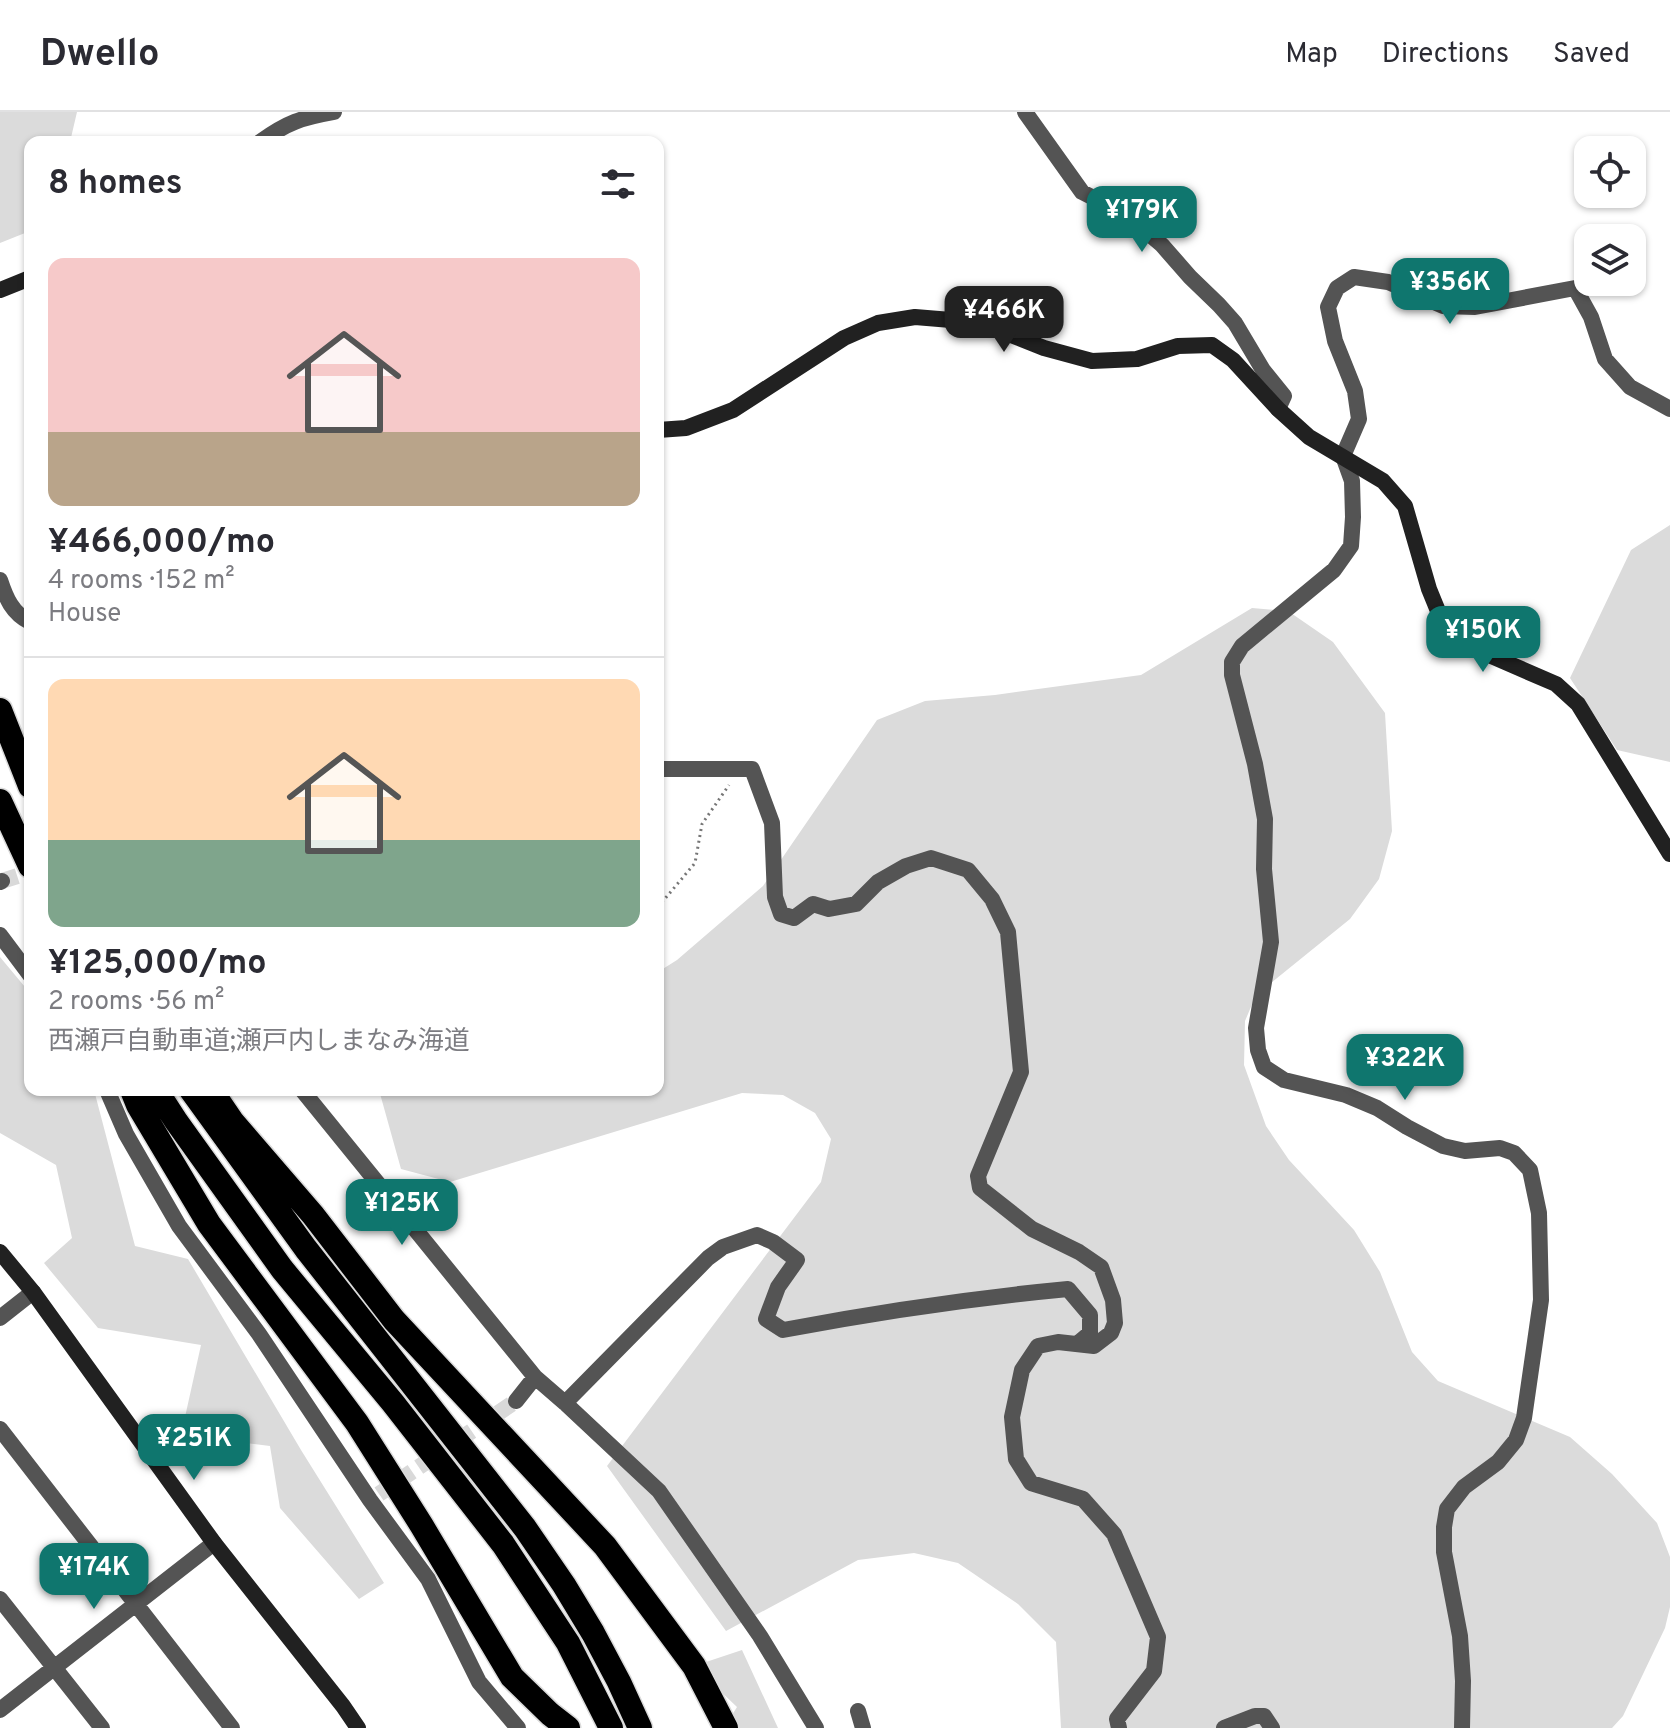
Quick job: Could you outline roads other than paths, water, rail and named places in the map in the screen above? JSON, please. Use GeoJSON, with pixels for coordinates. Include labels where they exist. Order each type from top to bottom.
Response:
{"type":"FeatureCollection","features":[{"type":"Feature","properties":{"kind":"highway"},"geometry":{"type":"LineString","coordinates":[[0,710],[24,771]]}},
{"type":"Feature","properties":{"kind":"highway"},"geometry":{"type":"LineString","coordinates":[[0,801],[24,853]]}},
{"type":"Feature","properties":{"kind":"highway"},"geometry":{"type":"LineString","coordinates":[[134,1096],[209,1224],[357,1423],[512,1677],[568,1728]]}},
{"type":"Feature","properties":{"kind":"highway"},"geometry":{"type":"LineString","coordinates":[[160,1096],[282,1269],[393,1403],[503,1544],[568,1643],[611,1728]]}},
{"type":"Feature","properties":{"kind":"highway"},"geometry":{"type":"LineString","coordinates":[[195,1096],[306,1249],[525,1528],[593,1633],[640,1728]]}},
{"type":"Feature","properties":{"kind":"highway"},"geometry":{"type":"LineString","coordinates":[[215,1096],[394,1320],[605,1546],[694,1666],[726,1728]]}},
{"type":"Feature","properties":{"kind":"street"},"geometry":{"type":"LineString","coordinates":[[268,136],[297,119],[334,112]]}},
{"type":"Feature","properties":{"kind":"street"},"geometry":{"type":"LineString","coordinates":[[1025,112],[1082,192],[1127,215],[1162,245],[1235,323],[1263,370],[1284,396],[1278,409]]}},
{"type":"Feature","properties":{"kind":"street"},"geometry":{"type":"LineString","coordinates":[[1462,1728],[1460,1636],[1444,1552],[1444,1527],[1447,1509],[1464,1487],[1498,1462],[1516,1440],[1524,1418],[1541,1300],[1539,1213],[1530,1170],[1514,1153],[1500,1148],[1465,1151],[1443,1146],[1377,1108],[1346,1095],[1284,1080],[1264,1067],[1258,1050],[1256,1028],[1271,942],[1264,869],[1265,819],[1255,764],[1232,675],[1232,662],[1242,646],[1334,570],[1351,546],[1352,481],[1343,456],[1359,419],[1355,391],[1335,341],[1328,307],[1337,288],[1354,277],[1388,282],[1443,306],[1475,307],[1575,288],[1591,317],[1605,359],[1630,387],[1670,409]]}},
{"type":"Feature","properties":{"kind":"street"},"geometry":{"type":"LineString","coordinates":[[0,290],[24,280]]}},
{"type":"Feature","properties":{"kind":"street"},"geometry":{"type":"LineString","coordinates":[[664,430],[686,428],[733,410],[844,338],[878,323],[915,317],[963,321],[1092,361],[1137,359],[1178,346],[1212,345],[1233,360],[1309,437],[1383,481],[1405,506],[1429,589],[1438,611],[1455,634],[1482,652],[1556,684],[1578,704],[1670,854]]}},
{"type":"Feature","properties":{"kind":"street"},"geometry":{"type":"LineString","coordinates":[[0,580],[7,601],[24,619]]}},
{"type":"Feature","properties":{"kind":"street"},"geometry":{"type":"LineString","coordinates":[[664,769],[752,769],[772,823],[775,897],[781,914],[794,918],[813,904],[829,909],[856,904],[878,882],[906,866],[931,858],[968,870],[992,899],[1008,932],[1021,1072],[978,1176],[980,1188],[1032,1229],[1079,1252],[1101,1267],[1113,1300],[1115,1323],[1111,1333],[1094,1346],[1058,1342],[1038,1346],[1022,1370],[1012,1417],[1016,1459],[1031,1483],[1083,1499],[1114,1534],[1158,1637],[1154,1671],[1117,1719],[1119,1728]]}},
{"type":"Feature","properties":{"kind":"street"},"geometry":{"type":"LineString","coordinates":[[0,935],[24,967]]}},
{"type":"Feature","properties":{"kind":"street"},"geometry":{"type":"LineString","coordinates":[[110,1096],[126,1134],[179,1226],[374,1497],[428,1579],[479,1682],[518,1728]]}},
{"type":"Feature","properties":{"kind":"street"},"geometry":{"type":"LineString","coordinates":[[307,1096],[535,1377],[659,1491],[760,1636],[816,1728]]}},
{"type":"Feature","properties":{"kind":"street"},"geometry":{"type":"LineString","coordinates":[[565,1403],[708,1258],[723,1247],[757,1235],[773,1242],[797,1260],[778,1287],[766,1319],[783,1330],[985,1297],[1068,1289],[1090,1315],[1090,1333],[1077,1344]]}},
{"type":"Feature","properties":{"kind":"street"},"geometry":{"type":"LineString","coordinates":[[0,1252],[33,1292],[214,1543],[358,1728]]}},
{"type":"Feature","properties":{"kind":"street"},"geometry":{"type":"LineString","coordinates":[[0,1318],[33,1292]]}},
{"type":"Feature","properties":{"kind":"street"},"geometry":{"type":"LineString","coordinates":[[516,1401],[535,1377]]}},
{"type":"Feature","properties":{"kind":"street"},"geometry":{"type":"LineString","coordinates":[[0,1429],[232,1728]]}},
{"type":"Feature","properties":{"kind":"street"},"geometry":{"type":"LineString","coordinates":[[0,1710],[214,1543]]}},
{"type":"Feature","properties":{"kind":"street"},"geometry":{"type":"LineString","coordinates":[[0,1599],[102,1728]]}},
{"type":"Feature","properties":{"kind":"street"},"geometry":{"type":"LineString","coordinates":[[858,1711],[863,1728]]}},
{"type":"Feature","properties":{"kind":"street"},"geometry":{"type":"LineString","coordinates":[[1224,1728],[1255,1716],[1264,1716],[1272,1728]]}},
{"type":"Feature","properties":{"kind":"tunnel"},"geometry":{"type":"LineString","coordinates":[[2,881],[24,874]]}},
{"type":"Feature","properties":{"kind":"tunnel"},"geometry":{"type":"LineString","coordinates":[[379,1494],[516,1401]]}}]}
